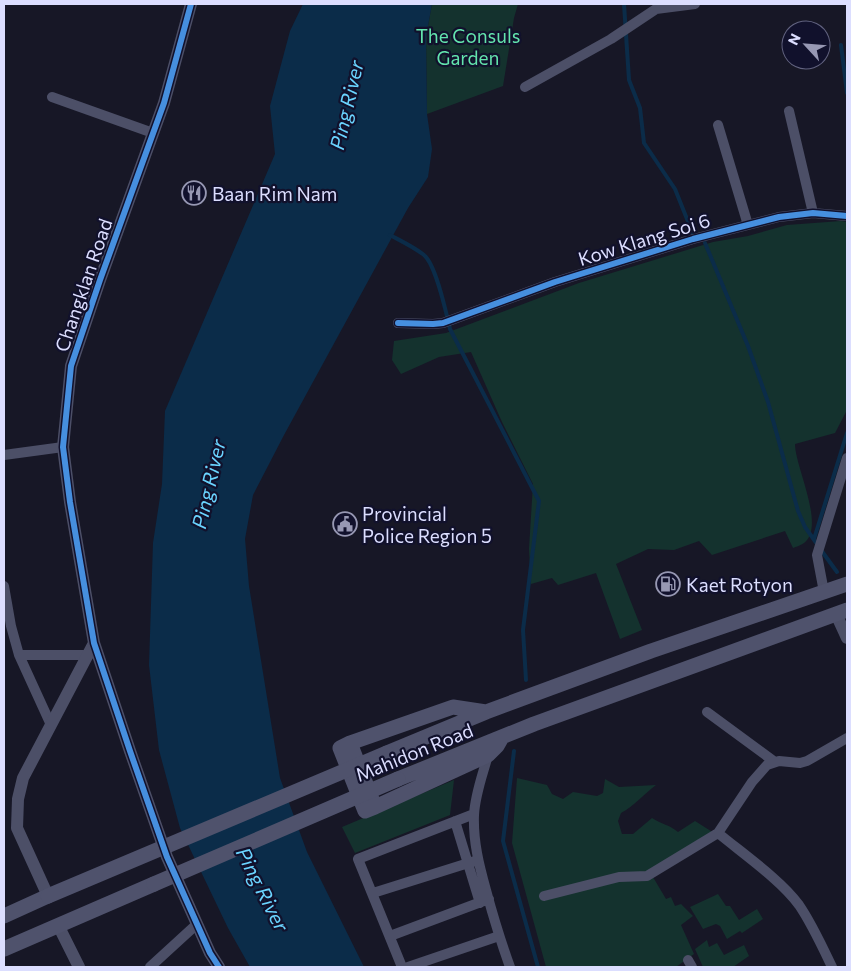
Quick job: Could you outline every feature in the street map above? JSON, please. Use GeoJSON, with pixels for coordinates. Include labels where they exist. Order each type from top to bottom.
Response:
{"type":"FeatureCollection","features":[{"type":"Feature","properties":{"kind":"main road","name":"Mahidon Road"},"geometry":{"type":"LineString","coordinates":[[4,916],[486,712],[651,651],[847,584]]}},
{"type":"Feature","properties":{"kind":"main road","name":"Mahidon Road"},"geometry":{"type":"LineString","coordinates":[[4,949],[58,924],[398,779],[502,738],[842,612]]}},
{"type":"Feature","properties":{"kind":"main road"},"geometry":{"type":"LineString","coordinates":[[486,712],[453,707],[350,743],[374,807],[488,755],[498,746],[502,738]]}},
{"type":"Feature","properties":{"kind":"street","name":"Changklan Road"},"geometry":{"type":"LineString","coordinates":[[190,4],[164,102],[71,366],[63,447],[91,649],[130,751],[167,857],[210,953],[220,967]]}},
{"type":"Feature","properties":{"kind":"street"},"geometry":{"type":"LineString","coordinates":[[524,87],[626,30],[656,9],[695,4]]}},
{"type":"Feature","properties":{"kind":"street"},"geometry":{"type":"LineString","coordinates":[[52,97],[153,133]]}},
{"type":"Feature","properties":{"kind":"street"},"geometry":{"type":"LineString","coordinates":[[789,111],[813,213]]}},
{"type":"Feature","properties":{"kind":"street"},"geometry":{"type":"LineString","coordinates":[[718,125],[748,225]]}},
{"type":"Feature","properties":{"kind":"street","name":"Kow Klang Soi 6"},"geometry":{"type":"LineString","coordinates":[[398,323],[443,323],[555,282],[693,240],[779,217],[813,213],[847,216]]}},
{"type":"Feature","properties":{"kind":"street"},"geometry":{"type":"LineString","coordinates":[[4,455],[63,447]]}},
{"type":"Feature","properties":{"kind":"street"},"geometry":{"type":"LineString","coordinates":[[824,592],[816,555],[847,458]]}},
{"type":"Feature","properties":{"kind":"street"},"geometry":{"type":"LineString","coordinates":[[4,586],[7,626],[51,724]]}},
{"type":"Feature","properties":{"kind":"street"},"geometry":{"type":"LineString","coordinates":[[842,612],[847,638]]}},
{"type":"Feature","properties":{"kind":"street"},"geometry":{"type":"LineString","coordinates":[[19,655],[91,649]]}},
{"type":"Feature","properties":{"kind":"street"},"geometry":{"type":"LineString","coordinates":[[48,896],[17,828],[18,799],[23,778],[91,649]]}},
{"type":"Feature","properties":{"kind":"street"},"geometry":{"type":"LineString","coordinates":[[707,712],[775,762]]}},
{"type":"Feature","properties":{"kind":"street"},"geometry":{"type":"LineString","coordinates":[[544,896],[619,878],[647,876],[718,833],[752,782],[767,766],[779,761],[807,762],[847,738]]}},
{"type":"Feature","properties":{"kind":"street"},"geometry":{"type":"LineString","coordinates":[[484,901],[475,842],[474,814],[477,794],[488,755]]}},
{"type":"Feature","properties":{"kind":"street"},"geometry":{"type":"LineString","coordinates":[[402,967],[358,859],[474,814]]}},
{"type":"Feature","properties":{"kind":"street"},"geometry":{"type":"LineString","coordinates":[[455,821],[468,863],[510,967]]}},
{"type":"Feature","properties":{"kind":"street"},"geometry":{"type":"LineString","coordinates":[[718,833],[773,879],[797,903],[819,939],[832,967]]}},
{"type":"Feature","properties":{"kind":"street"},"geometry":{"type":"LineString","coordinates":[[373,893],[478,860]]}},
{"type":"Feature","properties":{"kind":"street"},"geometry":{"type":"LineString","coordinates":[[390,936],[484,901]]}},
{"type":"Feature","properties":{"kind":"street"},"geometry":{"type":"LineString","coordinates":[[58,924],[79,967]]}},
{"type":"Feature","properties":{"kind":"street"},"geometry":{"type":"LineString","coordinates":[[150,967],[197,924]]}},
{"type":"Feature","properties":{"kind":"street"},"geometry":{"type":"LineString","coordinates":[[408,967],[498,936]]}},
{"type":"Feature","properties":{"kind":"green space","name":"The Consuls Garden"},"geometry":{"type":"Polygon","coordinates":[[[432,4],[518,4],[503,86],[427,114],[426,37],[432,4]]]}},
{"type":"Feature","properties":{"kind":"green space"},"geometry":{"type":"Polygon","coordinates":[[[847,222],[847,410],[835,433],[795,444],[811,510],[812,524],[810,535],[804,543],[793,548],[785,531],[712,555],[699,541],[674,550],[648,549],[616,564],[642,630],[620,639],[596,573],[558,585],[552,578],[531,584],[529,549],[533,484],[502,422],[471,352],[439,357],[401,374],[392,360],[394,341],[446,333],[579,283],[713,242],[748,236],[787,225],[847,222]]]}},
{"type":"Feature","properties":{"kind":"green space"},"geometry":{"type":"Polygon","coordinates":[[[517,778],[547,785],[552,794],[563,799],[573,792],[597,796],[603,793],[605,779],[619,787],[656,785],[621,813],[618,821],[622,834],[633,834],[652,818],[678,832],[695,821],[714,833],[650,872],[666,899],[671,897],[675,906],[681,904],[693,916],[681,925],[694,954],[676,967],[546,967],[512,843],[517,778]]]}},
{"type":"Feature","properties":{"kind":"green space"},"geometry":{"type":"Polygon","coordinates":[[[454,780],[450,815],[355,853],[342,827],[454,780]]]}},
{"type":"Feature","properties":{"kind":"green space"},"geometry":{"type":"Polygon","coordinates":[[[718,894],[726,906],[730,906],[739,920],[757,909],[763,919],[742,933],[740,931],[727,939],[720,926],[716,924],[703,929],[690,907],[718,894]]]}},
{"type":"Feature","properties":{"kind":"green space"},"geometry":{"type":"Polygon","coordinates":[[[707,940],[709,947],[717,943],[724,955],[744,945],[749,956],[733,967],[703,967],[695,949],[707,940]]]}},
{"type":"Feature","properties":{"kind":"water","name":"Ping River"},"geometry":{"type":"Polygon","coordinates":[[[303,4],[432,4],[426,37],[427,114],[432,149],[428,177],[408,208],[253,495],[245,539],[249,586],[280,778],[307,852],[364,967],[250,967],[228,928],[180,828],[159,750],[149,665],[153,543],[162,484],[165,411],[275,154],[270,106],[290,31],[303,4]]]}},
{"type":"Feature","properties":{"kind":"waterway"},"geometry":{"type":"LineString","coordinates":[[624,4],[629,80],[640,108],[644,143],[675,189],[693,234]]}},
{"type":"Feature","properties":{"kind":"waterway"},"geometry":{"type":"LineString","coordinates":[[841,45],[847,93]]}},
{"type":"Feature","properties":{"kind":"waterway"},"geometry":{"type":"LineString","coordinates":[[390,235],[424,255],[433,268],[450,329],[539,501],[523,630],[526,680]]}},
{"type":"Feature","properties":{"kind":"waterway"},"geometry":{"type":"LineString","coordinates":[[705,243],[748,346],[768,402],[798,511],[805,527],[817,544]]}},
{"type":"Feature","properties":{"kind":"waterway"},"geometry":{"type":"LineString","coordinates":[[814,539],[847,433]]}},
{"type":"Feature","properties":{"kind":"waterway"},"geometry":{"type":"LineString","coordinates":[[821,550],[837,572]]}},
{"type":"Feature","properties":{"kind":"waterway"},"geometry":{"type":"LineString","coordinates":[[514,751],[503,841],[538,967]]}},
{"type":"Feature","properties":{"kind":"cycle path"},"geometry":{"type":"LineString","coordinates":[[191,4],[164,103],[71,366],[63,447],[70,502],[94,643],[167,857],[210,953],[219,967]]}},
{"type":"Feature","properties":{"kind":"cycle path"},"geometry":{"type":"LineString","coordinates":[[398,323],[443,323],[555,282],[693,239],[779,217],[813,213],[847,216]]}},
{"type":"Feature","properties":{"kind":"place","name":"Baan Rim Nam"},"geometry":{"type":"Point","coordinates":[194,193]}},
{"type":"Feature","properties":{"kind":"place","name":"Provincial Police Region 5"},"geometry":{"type":"Point","coordinates":[345,524]}},
{"type":"Feature","properties":{"kind":"place","name":"Kaet Rotyon"},"geometry":{"type":"Point","coordinates":[668,584]}}]}
